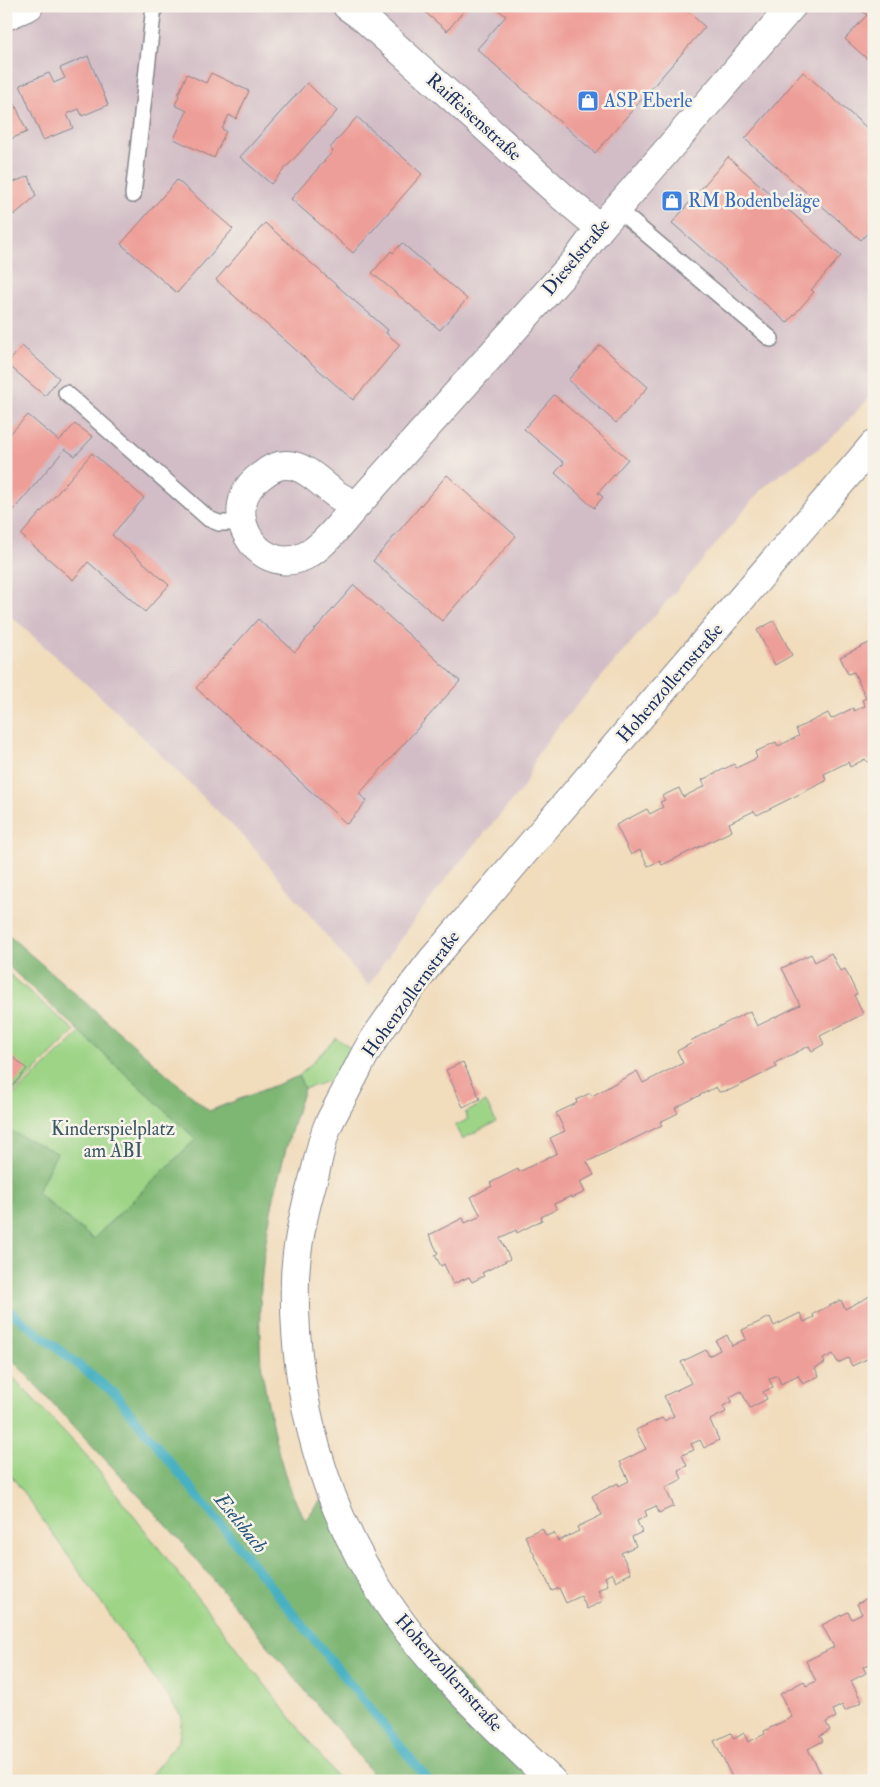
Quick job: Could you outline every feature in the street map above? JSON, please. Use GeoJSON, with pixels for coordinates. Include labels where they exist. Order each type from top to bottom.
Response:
{"type":"FeatureCollection","features":[{"type":"Feature","properties":{"kind":"street"},"geometry":{"type":"LineString","coordinates":[[6,16],[29,6]]}},
{"type":"Feature","properties":{"kind":"street","name":"Raiffeisenstraße"},"geometry":{"type":"LineString","coordinates":[[346,6],[386,37],[564,198],[608,219]]}},
{"type":"Feature","properties":{"kind":"street","name":"Dieselstraße"},"geometry":{"type":"LineString","coordinates":[[357,505],[338,496],[302,468],[285,465],[268,471],[254,480],[244,494],[240,513],[245,532],[257,549],[275,559],[291,561],[307,555],[319,545],[357,505],[577,259],[608,219],[792,6]]}},
{"type":"Feature","properties":{"kind":"street","name":"Hohenzollernstraße"},"geometry":{"type":"LineString","coordinates":[[552,1781],[485,1717],[431,1659],[389,1606],[366,1569],[345,1528],[329,1490],[316,1450],[295,1336],[295,1277],[303,1215],[328,1125],[370,1045],[432,960],[871,455]]}},
{"type":"Feature","properties":{"kind":"lane"},"geometry":{"type":"LineString","coordinates":[[133,195],[154,6]]}},
{"type":"Feature","properties":{"kind":"lane"},"geometry":{"type":"LineString","coordinates":[[608,219],[771,339]]}},
{"type":"Feature","properties":{"kind":"lane"},"geometry":{"type":"LineString","coordinates":[[66,393],[209,519],[219,523],[243,523]]}},
{"type":"Feature","properties":{"kind":"shaded area"},"geometry":{"type":"Polygon","coordinates":[[[6,6],[874,6],[874,392],[839,431],[818,449],[774,479],[760,491],[551,735],[537,755],[523,788],[450,874],[405,932],[368,986],[251,844],[115,710],[6,612],[6,6]]]}},
{"type":"Feature","properties":{"kind":"green space"},"geometry":{"type":"Polygon","coordinates":[[[6,933],[209,1111],[299,1076],[304,1089],[277,1182],[265,1244],[260,1308],[260,1350],[266,1395],[283,1468],[292,1495],[305,1520],[329,1490],[366,1569],[552,1781],[378,1781],[181,1541],[6,1353],[6,1129],[57,1153],[37,1193],[93,1239],[196,1139],[6,964],[6,933]]]}},
{"type":"Feature","properties":{"kind":"green space"},"geometry":{"type":"Polygon","coordinates":[[[6,971],[74,1031],[6,1101],[6,971]]]}},
{"type":"Feature","properties":{"kind":"green space","name":"Kinderspielplatz am ABI"},"geometry":{"type":"Polygon","coordinates":[[[81,1032],[196,1139],[93,1239],[37,1193],[10,1131],[6,1129],[6,1103],[81,1032]]]}},
{"type":"Feature","properties":{"kind":"green space"},"geometry":{"type":"Polygon","coordinates":[[[336,1038],[364,1057],[338,1078],[304,1089],[299,1076],[336,1038]]]}},
{"type":"Feature","properties":{"kind":"green space"},"geometry":{"type":"Polygon","coordinates":[[[486,1102],[496,1122],[462,1139],[455,1126],[468,1119],[465,1113],[486,1102]]]}},
{"type":"Feature","properties":{"kind":"green space"},"geometry":{"type":"Polygon","coordinates":[[[6,1370],[87,1456],[340,1781],[146,1781],[179,1740],[182,1717],[6,1468],[6,1370]]]}},
{"type":"Feature","properties":{"kind":"building"},"geometry":{"type":"Polygon","coordinates":[[[418,6],[468,6],[447,31],[418,6]]]}},
{"type":"Feature","properties":{"kind":"building","name":"ASP Eberle"},"geometry":{"type":"Polygon","coordinates":[[[498,6],[682,6],[705,27],[595,153],[477,49],[506,16],[496,8],[498,6]]]}},
{"type":"Feature","properties":{"kind":"building"},"geometry":{"type":"Polygon","coordinates":[[[860,6],[874,6],[874,65],[845,39],[867,15],[858,8],[860,6]]]}},
{"type":"Feature","properties":{"kind":"building"},"geometry":{"type":"Polygon","coordinates":[[[88,56],[108,105],[82,116],[79,109],[67,114],[73,128],[43,140],[20,85],[49,73],[54,83],[65,78],[60,68],[88,56]]]}},
{"type":"Feature","properties":{"kind":"building"},"geometry":{"type":"Polygon","coordinates":[[[803,72],[874,134],[874,226],[861,240],[745,139],[803,72]]]}},
{"type":"Feature","properties":{"kind":"building"},"geometry":{"type":"Polygon","coordinates":[[[211,73],[249,91],[236,119],[229,115],[222,129],[226,131],[214,158],[174,139],[187,111],[175,105],[187,74],[206,83],[211,73]]]}},
{"type":"Feature","properties":{"kind":"building"},"geometry":{"type":"Polygon","coordinates":[[[307,83],[337,111],[271,184],[240,157],[307,83]]]}},
{"type":"Feature","properties":{"kind":"building"},"geometry":{"type":"Polygon","coordinates":[[[15,104],[27,132],[6,141],[6,107],[15,104]]]}},
{"type":"Feature","properties":{"kind":"building"},"geometry":{"type":"Polygon","coordinates":[[[357,117],[422,174],[353,253],[291,199],[333,151],[330,148],[357,117]]]}},
{"type":"Feature","properties":{"kind":"building"},"geometry":{"type":"Polygon","coordinates":[[[728,157],[841,256],[811,290],[814,292],[787,323],[672,223],[728,157]]]}},
{"type":"Feature","properties":{"kind":"building"},"geometry":{"type":"Polygon","coordinates":[[[29,176],[36,196],[14,215],[6,197],[6,185],[29,176]]]}},
{"type":"Feature","properties":{"kind":"building"},"geometry":{"type":"Polygon","coordinates":[[[177,180],[233,229],[177,293],[121,244],[177,180]]]}},
{"type":"Feature","properties":{"kind":"building"},"geometry":{"type":"Polygon","coordinates":[[[265,223],[388,330],[386,333],[400,345],[353,400],[216,280],[265,223]]]}},
{"type":"Feature","properties":{"kind":"building"},"geometry":{"type":"Polygon","coordinates":[[[402,243],[467,299],[440,330],[372,273],[391,251],[393,253],[402,243]]]}},
{"type":"Feature","properties":{"kind":"building"},"geometry":{"type":"Polygon","coordinates":[[[600,345],[648,387],[616,423],[568,380],[600,345]]]}},
{"type":"Feature","properties":{"kind":"building"},"geometry":{"type":"Polygon","coordinates":[[[22,346],[59,378],[45,396],[7,364],[22,346]]]}},
{"type":"Feature","properties":{"kind":"building"},"geometry":{"type":"Polygon","coordinates":[[[554,395],[628,459],[598,493],[603,497],[594,508],[555,473],[564,463],[524,429],[554,395]]]}},
{"type":"Feature","properties":{"kind":"building"},"geometry":{"type":"Polygon","coordinates":[[[28,415],[59,441],[75,424],[93,437],[75,456],[65,449],[10,514],[6,511],[6,438],[28,415]]]}},
{"type":"Feature","properties":{"kind":"building"},"geometry":{"type":"Polygon","coordinates":[[[92,453],[144,498],[112,535],[169,585],[145,612],[88,562],[73,580],[21,535],[92,453]]]}},
{"type":"Feature","properties":{"kind":"building"},"geometry":{"type":"Polygon","coordinates":[[[447,475],[516,536],[442,621],[373,561],[447,475]]]}},
{"type":"Feature","properties":{"kind":"building"},"geometry":{"type":"Polygon","coordinates":[[[354,585],[460,681],[359,794],[367,801],[347,824],[196,688],[258,619],[295,652],[354,585]]]}},
{"type":"Feature","properties":{"kind":"building"},"geometry":{"type":"Polygon","coordinates":[[[774,621],[792,655],[775,665],[757,630],[774,621]]]}},
{"type":"Feature","properties":{"kind":"building"},"geometry":{"type":"Polygon","coordinates":[[[869,643],[874,653],[874,759],[867,762],[865,759],[850,767],[848,762],[824,774],[826,781],[757,815],[754,811],[729,823],[732,831],[662,865],[660,861],[648,866],[640,850],[631,855],[616,825],[647,809],[650,814],[663,807],[660,802],[665,800],[662,796],[679,788],[683,797],[705,786],[702,780],[734,764],[736,768],[757,758],[755,752],[776,742],[778,746],[799,736],[796,729],[828,713],[831,719],[853,708],[854,711],[865,706],[862,700],[866,698],[854,672],[848,674],[840,657],[869,643]]]}},
{"type":"Feature","properties":{"kind":"building"},"geometry":{"type":"Polygon","coordinates":[[[831,953],[840,971],[845,969],[857,994],[854,995],[863,1014],[820,1036],[824,1044],[812,1051],[809,1046],[775,1063],[777,1067],[730,1090],[719,1092],[716,1087],[675,1108],[678,1113],[660,1122],[662,1125],[587,1162],[594,1175],[580,1182],[585,1192],[554,1204],[557,1209],[541,1217],[542,1220],[517,1233],[516,1230],[500,1238],[510,1259],[482,1273],[484,1276],[472,1282],[469,1277],[453,1284],[444,1264],[441,1266],[435,1255],[438,1253],[429,1235],[463,1218],[465,1223],[481,1216],[471,1197],[492,1186],[490,1183],[518,1169],[519,1172],[557,1153],[550,1138],[565,1131],[556,1113],[577,1103],[576,1100],[590,1093],[592,1096],[637,1071],[643,1083],[683,1063],[677,1051],[692,1043],[690,1041],[750,1011],[757,1026],[800,1005],[782,968],[811,954],[815,962],[831,953]]]}},
{"type":"Feature","properties":{"kind":"building"},"geometry":{"type":"Polygon","coordinates":[[[6,1051],[27,1069],[6,1093],[6,1051]]]}},
{"type":"Feature","properties":{"kind":"building"},"geometry":{"type":"Polygon","coordinates":[[[463,1062],[480,1099],[463,1107],[446,1070],[463,1062]]]}},
{"type":"Feature","properties":{"kind":"building"},"geometry":{"type":"Polygon","coordinates":[[[870,1296],[872,1302],[874,1301],[874,1368],[869,1358],[852,1366],[848,1358],[838,1363],[833,1354],[823,1359],[825,1363],[815,1368],[819,1376],[803,1384],[798,1375],[781,1384],[777,1375],[769,1379],[773,1387],[763,1392],[767,1399],[750,1408],[741,1391],[730,1397],[732,1401],[723,1406],[726,1412],[710,1420],[719,1440],[704,1448],[700,1440],[691,1444],[694,1450],[682,1455],[687,1466],[678,1470],[682,1479],[665,1488],[674,1506],[659,1513],[656,1506],[645,1511],[647,1516],[637,1521],[642,1532],[632,1537],[636,1546],[621,1553],[631,1573],[616,1581],[612,1573],[605,1577],[608,1585],[598,1590],[603,1601],[587,1609],[581,1596],[566,1603],[559,1588],[552,1591],[525,1536],[542,1528],[546,1536],[554,1533],[558,1541],[579,1531],[577,1527],[602,1515],[592,1496],[618,1483],[619,1486],[629,1481],[620,1462],[646,1449],[636,1430],[662,1418],[664,1421],[674,1416],[664,1396],[691,1383],[681,1362],[706,1350],[709,1356],[720,1350],[716,1341],[727,1335],[732,1346],[746,1339],[742,1330],[770,1317],[774,1326],[800,1313],[804,1322],[814,1317],[813,1314],[841,1300],[845,1309],[870,1296]]]}},
{"type":"Feature","properties":{"kind":"building"},"geometry":{"type":"Polygon","coordinates":[[[869,1597],[874,1607],[874,1658],[872,1659],[874,1662],[863,1667],[866,1673],[851,1681],[862,1702],[845,1711],[842,1705],[833,1710],[836,1717],[826,1722],[830,1730],[820,1736],[823,1741],[808,1749],[821,1774],[808,1781],[804,1781],[801,1776],[794,1779],[795,1781],[734,1781],[714,1741],[731,1733],[734,1739],[744,1733],[748,1742],[765,1734],[764,1731],[792,1717],[780,1694],[804,1681],[806,1686],[816,1681],[806,1661],[834,1647],[822,1625],[848,1612],[852,1619],[862,1614],[857,1604],[869,1597]]]}},
{"type":"Feature","properties":{"kind":"waterway","name":"Eselsbach"},"geometry":{"type":"LineString","coordinates":[[6,1308],[114,1393],[429,1781]]}},
{"type":"Feature","properties":{"kind":"place","name":"ASP Eberle"},"geometry":{"type":"Point","coordinates":[588,101]}},
{"type":"Feature","properties":{"kind":"place","name":"RM Bodenbeläge"},"geometry":{"type":"Point","coordinates":[672,201]}}]}
